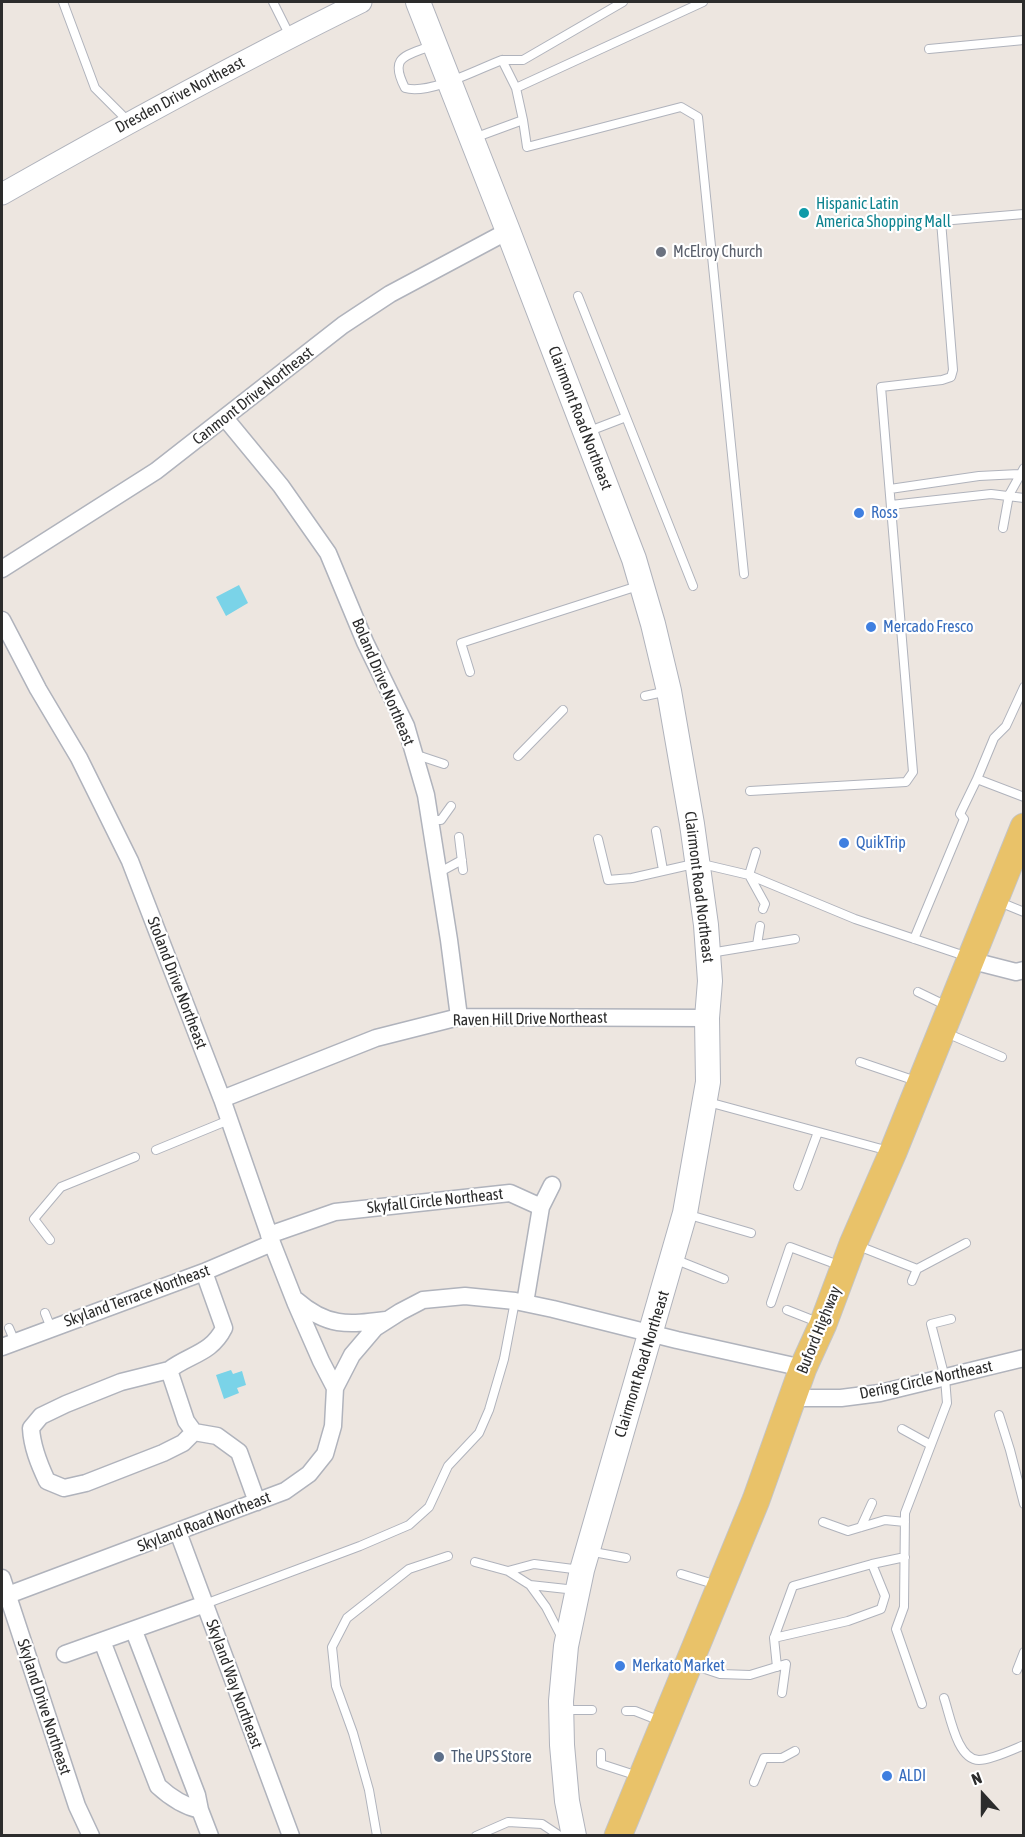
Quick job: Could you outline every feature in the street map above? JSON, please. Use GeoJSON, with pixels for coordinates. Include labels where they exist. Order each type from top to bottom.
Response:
{"type":"FeatureCollection","features":[{"type":"Feature","properties":{"kind":"main road","name":"Clairmont Road Northeast"},"geometry":{"type":"LineString","coordinates":[[417,2],[634,559],[669,691],[698,863],[708,953],[710,981],[707,1018],[708,1082],[685,1214],[582,1570],[566,1646],[561,1709],[564,1775],[574,1836]]}},
{"type":"Feature","properties":{"kind":"main road","name":"Buford Highway"},"geometry":{"type":"LineString","coordinates":[[618,1836],[756,1500],[803,1368],[823,1324],[1023,826]]}},
{"type":"Feature","properties":{"kind":"street","name":"Dresden Drive Northeast"},"geometry":{"type":"LineString","coordinates":[[2,194],[129,122],[361,2]]}},
{"type":"Feature","properties":{"kind":"street","name":"Canmont Drive Northeast"},"geometry":{"type":"LineString","coordinates":[[2,569],[156,471],[344,326],[381,301],[508,231]]}},
{"type":"Feature","properties":{"kind":"street","name":"Boland Drive Northeast"},"geometry":{"type":"LineString","coordinates":[[225,418],[281,486],[328,553],[365,642],[406,726],[426,795],[459,1017]]}},
{"type":"Feature","properties":{"kind":"street","name":"Stoland Drive Northeast"},"geometry":{"type":"LineString","coordinates":[[2,620],[38,689],[79,759],[130,861],[230,1120],[293,1297],[335,1388]]}},
{"type":"Feature","properties":{"kind":"street"},"geometry":{"type":"LineString","coordinates":[[970,959],[1016,972],[1023,970]]}},
{"type":"Feature","properties":{"kind":"street","name":"Raven Hill Drive Northeast"},"geometry":{"type":"LineString","coordinates":[[222,1099],[376,1038],[459,1017],[707,1018]]}},
{"type":"Feature","properties":{"kind":"street"},"geometry":{"type":"LineString","coordinates":[[520,1302],[541,1207],[552,1185]]}},
{"type":"Feature","properties":{"kind":"street","name":"Skyfall Circle Northeast"},"geometry":{"type":"LineString","coordinates":[[271,1239],[335,1212],[510,1193],[541,1207]]}},
{"type":"Feature","properties":{"kind":"street","name":"Skyland Terrace Northeast"},"geometry":{"type":"LineString","coordinates":[[8,1339],[48,1320],[204,1272],[271,1239]]}},
{"type":"Feature","properties":{"kind":"street"},"geometry":{"type":"LineString","coordinates":[[194,1431],[183,1443],[163,1453],[86,1483],[64,1488],[47,1481],[32,1443],[31,1428],[41,1416],[121,1382],[169,1370],[211,1347],[224,1328],[204,1272]]}},
{"type":"Feature","properties":{"kind":"street","name":"Skyland Road Northeast"},"geometry":{"type":"LineString","coordinates":[[8,1595],[285,1491],[309,1474],[325,1454],[333,1426],[335,1388],[352,1355],[375,1328],[423,1300],[465,1296],[520,1302],[803,1368]]}},
{"type":"Feature","properties":{"kind":"street"},"geometry":{"type":"LineString","coordinates":[[293,1297],[312,1314],[338,1323],[387,1320]]}},
{"type":"Feature","properties":{"kind":"street","name":"Dering Circle Northeast"},"geometry":{"type":"LineString","coordinates":[[792,1398],[841,1398],[880,1393],[1023,1358]]}},
{"type":"Feature","properties":{"kind":"street"},"geometry":{"type":"LineString","coordinates":[[169,1370],[186,1421],[194,1431],[217,1436],[239,1452],[256,1502]]}},
{"type":"Feature","properties":{"kind":"street","name":"Skyland Way Northeast"},"geometry":{"type":"LineString","coordinates":[[178,1532],[291,1836]]}},
{"type":"Feature","properties":{"kind":"street","name":"Skyland Drive Northeast"},"geometry":{"type":"LineString","coordinates":[[2,1578],[77,1806],[91,1836]]}},
{"type":"Feature","properties":{"kind":"street"},"geometry":{"type":"LineString","coordinates":[[65,1654],[205,1604]]}},
{"type":"Feature","properties":{"kind":"street"},"geometry":{"type":"LineString","coordinates":[[134,1631],[197,1795],[210,1836]]}},
{"type":"Feature","properties":{"kind":"street"},"geometry":{"type":"LineString","coordinates":[[102,1641],[158,1786],[171,1798],[186,1807],[200,1810]]}},
{"type":"Feature","properties":{"kind":"lane"},"geometry":{"type":"LineString","coordinates":[[63,2],[95,88],[129,122]]}},
{"type":"Feature","properties":{"kind":"lane"},"geometry":{"type":"LineString","coordinates":[[273,2],[290,37]]}},
{"type":"Feature","properties":{"kind":"lane"},"geometry":{"type":"LineString","coordinates":[[434,45],[402,58],[397,70],[405,88],[414,90],[448,81],[502,60],[523,60],[623,2]]}},
{"type":"Feature","properties":{"kind":"lane"},"geometry":{"type":"LineString","coordinates":[[516,88],[703,2]]}},
{"type":"Feature","properties":{"kind":"lane"},"geometry":{"type":"LineString","coordinates":[[929,49],[1023,40]]}},
{"type":"Feature","properties":{"kind":"lane"},"geometry":{"type":"LineString","coordinates":[[502,60],[516,88],[527,147],[681,107],[698,117],[744,574]]}},
{"type":"Feature","properties":{"kind":"lane"},"geometry":{"type":"LineString","coordinates":[[471,139],[523,120]]}},
{"type":"Feature","properties":{"kind":"lane"},"geometry":{"type":"LineString","coordinates":[[750,792],[906,782],[913,772],[882,387],[951,377],[941,221],[1023,214]]}},
{"type":"Feature","properties":{"kind":"lane"},"geometry":{"type":"LineString","coordinates":[[578,296],[693,586]]}},
{"type":"Feature","properties":{"kind":"lane"},"geometry":{"type":"LineString","coordinates":[[586,433],[626,417]]}},
{"type":"Feature","properties":{"kind":"lane"},"geometry":{"type":"LineString","coordinates":[[890,489],[979,476],[1022,473]]}},
{"type":"Feature","properties":{"kind":"lane"},"geometry":{"type":"LineString","coordinates":[[1003,528],[1009,495],[1022,473]]}},
{"type":"Feature","properties":{"kind":"lane"},"geometry":{"type":"LineString","coordinates":[[891,505],[991,494],[1023,498]]}},
{"type":"Feature","properties":{"kind":"lane"},"geometry":{"type":"LineString","coordinates":[[470,672],[461,643],[641,585]]}},
{"type":"Feature","properties":{"kind":"lane"},"geometry":{"type":"LineString","coordinates":[[914,939],[964,819],[960,814],[994,738],[1006,726],[1023,687]]}},
{"type":"Feature","properties":{"kind":"lane"},"geometry":{"type":"LineString","coordinates":[[645,696],[669,691]]}},
{"type":"Feature","properties":{"kind":"lane"},"geometry":{"type":"LineString","coordinates":[[518,756],[563,710]]}},
{"type":"Feature","properties":{"kind":"lane"},"geometry":{"type":"LineString","coordinates":[[414,754],[444,764]]}},
{"type":"Feature","properties":{"kind":"lane"},"geometry":{"type":"LineString","coordinates":[[977,779],[1023,797]]}},
{"type":"Feature","properties":{"kind":"lane"},"geometry":{"type":"LineString","coordinates":[[430,820],[441,820],[451,806]]}},
{"type":"Feature","properties":{"kind":"lane"},"geometry":{"type":"LineString","coordinates":[[656,831],[663,870]]}},
{"type":"Feature","properties":{"kind":"lane"},"geometry":{"type":"LineString","coordinates":[[459,837],[464,870]]}},
{"type":"Feature","properties":{"kind":"lane"},"geometry":{"type":"LineString","coordinates":[[598,839],[608,880],[632,878],[698,863],[749,875],[855,919],[970,959]]}},
{"type":"Feature","properties":{"kind":"lane"},"geometry":{"type":"LineString","coordinates":[[756,852],[749,875],[765,904],[763,909]]}},
{"type":"Feature","properties":{"kind":"lane"},"geometry":{"type":"LineString","coordinates":[[438,873],[462,860]]}},
{"type":"Feature","properties":{"kind":"lane"},"geometry":{"type":"LineString","coordinates":[[994,899],[1023,912]]}},
{"type":"Feature","properties":{"kind":"lane"},"geometry":{"type":"LineString","coordinates":[[757,945],[760,926]]}},
{"type":"Feature","properties":{"kind":"lane"},"geometry":{"type":"LineString","coordinates":[[708,953],[795,939]]}},
{"type":"Feature","properties":{"kind":"lane"},"geometry":{"type":"LineString","coordinates":[[918,992],[945,1019],[1002,1058]]}},
{"type":"Feature","properties":{"kind":"lane"},"geometry":{"type":"LineString","coordinates":[[860,1062],[920,1082]]}},
{"type":"Feature","properties":{"kind":"lane"},"geometry":{"type":"LineString","coordinates":[[705,1101],[892,1152]]}},
{"type":"Feature","properties":{"kind":"lane"},"geometry":{"type":"LineString","coordinates":[[156,1150],[230,1120]]}},
{"type":"Feature","properties":{"kind":"lane"},"geometry":{"type":"LineString","coordinates":[[798,1186],[818,1132]]}},
{"type":"Feature","properties":{"kind":"lane"},"geometry":{"type":"LineString","coordinates":[[50,1240],[34,1220],[61,1187],[135,1157]]}},
{"type":"Feature","properties":{"kind":"lane"},"geometry":{"type":"LineString","coordinates":[[685,1214],[751,1233]]}},
{"type":"Feature","properties":{"kind":"lane"},"geometry":{"type":"LineString","coordinates":[[771,1303],[790,1247],[917,1269],[966,1243]]}},
{"type":"Feature","properties":{"kind":"lane"},"geometry":{"type":"LineString","coordinates":[[673,1259],[724,1279]]}},
{"type":"Feature","properties":{"kind":"lane"},"geometry":{"type":"LineString","coordinates":[[912,1281],[917,1269]]}},
{"type":"Feature","properties":{"kind":"lane"},"geometry":{"type":"LineString","coordinates":[[205,1604],[360,1546],[409,1525],[429,1507],[448,1466],[479,1433],[489,1410],[520,1302]]}},
{"type":"Feature","properties":{"kind":"lane"},"geometry":{"type":"LineString","coordinates":[[787,1310],[823,1324]]}},
{"type":"Feature","properties":{"kind":"lane"},"geometry":{"type":"LineString","coordinates":[[922,1704],[897,1629],[904,1607],[907,1534],[905,1513],[947,1403],[945,1377],[930,1324],[951,1319]]}},
{"type":"Feature","properties":{"kind":"lane"},"geometry":{"type":"LineString","coordinates":[[999,1415],[1023,1504]]}},
{"type":"Feature","properties":{"kind":"lane"},"geometry":{"type":"LineString","coordinates":[[902,1429],[931,1445]]}},
{"type":"Feature","properties":{"kind":"lane"},"geometry":{"type":"LineString","coordinates":[[861,1527],[872,1503]]}},
{"type":"Feature","properties":{"kind":"lane"},"geometry":{"type":"LineString","coordinates":[[823,1522],[848,1531],[885,1520],[905,1522]]}},
{"type":"Feature","properties":{"kind":"lane"},"geometry":{"type":"LineString","coordinates":[[377,1836],[369,1790],[353,1733],[336,1686],[333,1647],[347,1618],[409,1569],[448,1556]]}},
{"type":"Feature","properties":{"kind":"lane"},"geometry":{"type":"LineString","coordinates":[[777,1667],[774,1638],[793,1586],[905,1557]]}},
{"type":"Feature","properties":{"kind":"lane"},"geometry":{"type":"LineString","coordinates":[[530,1585],[626,1558]]}},
{"type":"Feature","properties":{"kind":"lane"},"geometry":{"type":"LineString","coordinates":[[475,1562],[508,1571],[530,1585],[546,1607],[566,1646]]}},
{"type":"Feature","properties":{"kind":"lane"},"geometry":{"type":"LineString","coordinates":[[508,1571],[534,1564],[582,1570]]}},
{"type":"Feature","properties":{"kind":"lane"},"geometry":{"type":"LineString","coordinates":[[774,1638],[848,1621],[881,1609],[885,1596],[872,1564]]}},
{"type":"Feature","properties":{"kind":"lane"},"geometry":{"type":"LineString","coordinates":[[681,1574],[721,1586]]}},
{"type":"Feature","properties":{"kind":"lane"},"geometry":{"type":"LineString","coordinates":[[1017,1670],[1023,1652]]}},
{"type":"Feature","properties":{"kind":"lane"},"geometry":{"type":"LineString","coordinates":[[688,1664],[720,1674],[750,1675],[786,1664],[782,1693]]}},
{"type":"Feature","properties":{"kind":"lane"},"geometry":{"type":"LineString","coordinates":[[944,1698],[961,1750],[975,1760],[982,1760],[1023,1745]]}},
{"type":"Feature","properties":{"kind":"lane"},"geometry":{"type":"LineString","coordinates":[[561,1709],[592,1710]]}},
{"type":"Feature","properties":{"kind":"lane"},"geometry":{"type":"LineString","coordinates":[[626,1711],[635,1711],[664,1722]]}},
{"type":"Feature","properties":{"kind":"lane"},"geometry":{"type":"LineString","coordinates":[[754,1782],[764,1758],[782,1758],[795,1751]]}},
{"type":"Feature","properties":{"kind":"lane"},"geometry":{"type":"LineString","coordinates":[[601,1753],[601,1764],[642,1777]]}},
{"type":"Feature","properties":{"kind":"lane"},"geometry":{"type":"LineString","coordinates":[[476,1836],[507,1818],[542,1824],[560,1836]]}},
{"type":"Feature","properties":{"kind":"water"},"geometry":{"type":"Polygon","coordinates":[[[239,585],[248,603],[226,616],[216,597],[239,585]]]}},
{"type":"Feature","properties":{"kind":"water"},"geometry":{"type":"Polygon","coordinates":[[[231,1370],[233,1374],[242,1371],[246,1385],[237,1388],[239,1393],[224,1399],[216,1375],[231,1370]]]}},
{"type":"Feature","properties":{"kind":"place","name":"Hispanic Latin America Shopping Mall"},"geometry":{"type":"Point","coordinates":[804,213]}},
{"type":"Feature","properties":{"kind":"place","name":"McElroy Church"},"geometry":{"type":"Point","coordinates":[661,252]}},
{"type":"Feature","properties":{"kind":"place","name":"Ross"},"geometry":{"type":"Point","coordinates":[859,513]}},
{"type":"Feature","properties":{"kind":"place","name":"Mercado Fresco"},"geometry":{"type":"Point","coordinates":[871,627]}},
{"type":"Feature","properties":{"kind":"place","name":"QuikTrip"},"geometry":{"type":"Point","coordinates":[844,843]}},
{"type":"Feature","properties":{"kind":"place","name":"Merkato Market"},"geometry":{"type":"Point","coordinates":[620,1666]}},
{"type":"Feature","properties":{"kind":"place","name":"The UPS Store"},"geometry":{"type":"Point","coordinates":[439,1757]}},
{"type":"Feature","properties":{"kind":"place","name":"ALDI"},"geometry":{"type":"Point","coordinates":[887,1776]}}]}
